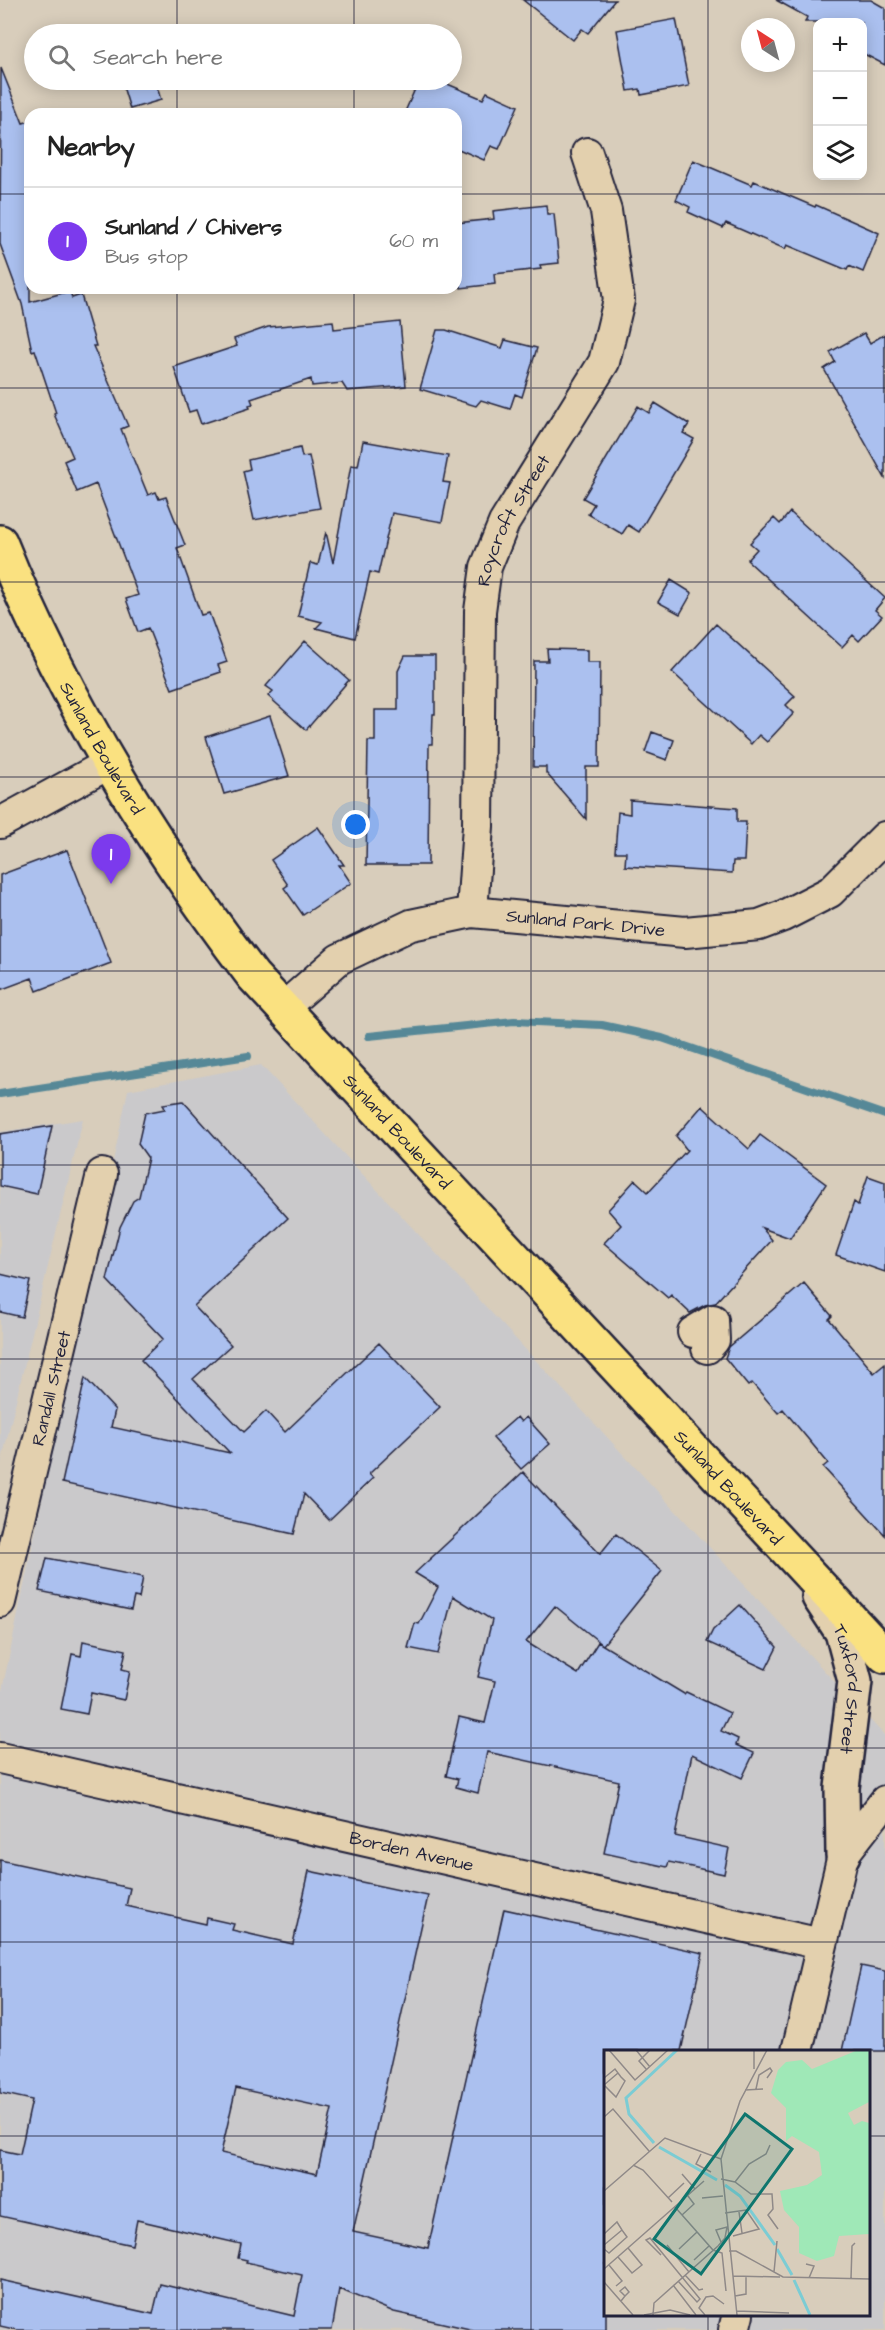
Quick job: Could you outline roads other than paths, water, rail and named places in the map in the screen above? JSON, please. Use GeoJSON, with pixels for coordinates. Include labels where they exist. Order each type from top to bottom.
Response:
{"type":"FeatureCollection","features":[{"type":"Feature","properties":{"kind":"main road","name":"Sunland Boulevard"},"geometry":{"type":"LineString","coordinates":[[0,542],[56,670],[108,764],[196,902],[282,1009],[885,1656]]}},
{"type":"Feature","properties":{"kind":"street","name":"Roycroft Street"},"geometry":{"type":"LineString","coordinates":[[472,912],[478,826],[480,611],[486,567],[504,523],[604,362],[619,300],[606,211],[587,153]]}},
{"type":"Feature","properties":{"kind":"street"},"geometry":{"type":"LineString","coordinates":[[0,823],[108,764]]}},
{"type":"Feature","properties":{"kind":"street","name":"Sunland Park Drive"},"geometry":{"type":"LineString","coordinates":[[282,1009],[339,959],[411,925],[472,912],[685,932],[721,931],[759,925],[783,916],[830,892],[885,837]]}},
{"type":"Feature","properties":{"kind":"street","name":"Randall Street"},"geometry":{"type":"LineString","coordinates":[[0,1602],[102,1174]]}},
{"type":"Feature","properties":{"kind":"street","name":"Tuxford Street"},"geometry":{"type":"LineString","coordinates":[[782,1544],[842,1632],[855,1681],[842,1788],[843,1855],[797,2050]]}},
{"type":"Feature","properties":{"kind":"street","name":"Borden Avenue"},"geometry":{"type":"LineString","coordinates":[[0,1758],[821,1944]]}},
{"type":"Feature","properties":{"kind":"street","name":"Tuxford Street"},"geometry":{"type":"LineString","coordinates":[[843,1855],[885,1801]]}},
{"type":"Feature","properties":{"kind":"street"},"geometry":{"type":"LineString","coordinates":[[734,2330],[738,2315]]}},
{"type":"Feature","properties":{"kind":"waterway"},"geometry":{"type":"LineString","coordinates":[[369,1036],[514,1021],[602,1025],[662,1038],[885,1115]]}},
{"type":"Feature","properties":{"kind":"waterway"},"geometry":{"type":"LineString","coordinates":[[0,1094],[248,1056]]}},
{"type":"Feature","properties":{"kind":"place","name":"Sunland / Chivers"},"geometry":{"type":"Point","coordinates":[111,884]}}]}
